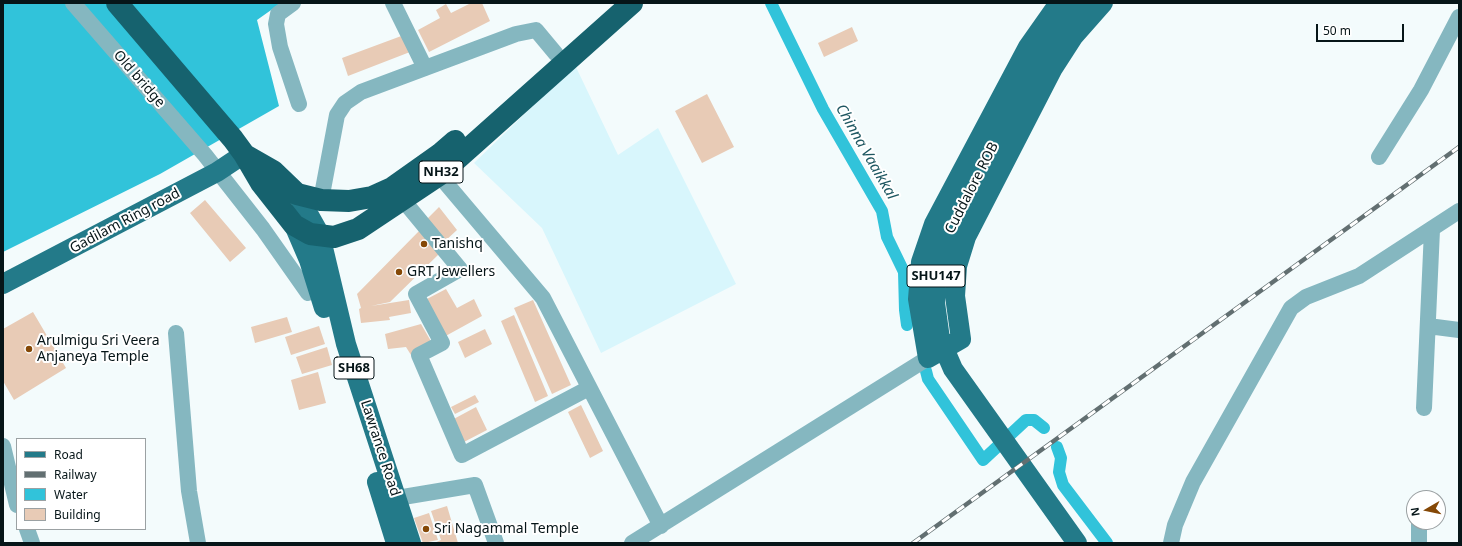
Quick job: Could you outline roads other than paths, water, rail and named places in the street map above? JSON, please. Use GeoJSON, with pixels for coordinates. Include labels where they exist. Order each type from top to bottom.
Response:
{"type":"FeatureCollection","features":[{"type":"Feature","properties":{"kind":"highway","name":"NH32"},"geometry":{"type":"LineString","coordinates":[[117,3],[238,147],[261,183],[294,225],[310,234],[334,237],[358,229],[439,175],[632,3]]}},
{"type":"Feature","properties":{"kind":"highway","name":"NH32"},"geometry":{"type":"LineString","coordinates":[[238,147],[273,171],[298,194],[321,200],[349,201],[372,197],[392,188],[440,154],[615,3]]}},
{"type":"Feature","properties":{"kind":"main road"},"geometry":{"type":"LineString","coordinates":[[1059,3],[1028,48],[934,224],[921,262],[918,299],[928,358],[961,339],[955,296],[957,266],[966,237],[1053,68],[1073,37],[1103,3]]}},
{"type":"Feature","properties":{"kind":"main road","name":"Cuddalore ROB"},"geometry":{"type":"LineString","coordinates":[[1077,543],[954,369],[940,339],[934,303],[936,272],[956,214],[1047,47],[1079,3]]}},
{"type":"Feature","properties":{"kind":"main road","name":"Gadilam Ring road"},"geometry":{"type":"LineString","coordinates":[[3,284],[217,172],[238,147]]}},
{"type":"Feature","properties":{"kind":"main road","name":"Lawrance Road"},"geometry":{"type":"LineString","coordinates":[[298,194],[320,235],[346,344],[411,543]]}},
{"type":"Feature","properties":{"kind":"main road","name":"Lawrance Road"},"geometry":{"type":"LineString","coordinates":[[294,225],[314,275],[396,543]]}},
{"type":"Feature","properties":{"kind":"street","name":"Old bridge"},"geometry":{"type":"LineString","coordinates":[[73,3],[205,155],[217,172],[264,229],[308,293]]}},
{"type":"Feature","properties":{"kind":"street"},"geometry":{"type":"LineString","coordinates":[[293,3],[278,14],[276,24],[280,47],[300,104]]}},
{"type":"Feature","properties":{"kind":"street"},"geometry":{"type":"LineString","coordinates":[[393,3],[425,68]]}},
{"type":"Feature","properties":{"kind":"street"},"geometry":{"type":"LineString","coordinates":[[1379,157],[1421,90],[1459,17]]}},
{"type":"Feature","properties":{"kind":"street"},"geometry":{"type":"LineString","coordinates":[[321,200],[337,114],[345,103],[361,92],[516,34],[536,30],[556,54]]}},
{"type":"Feature","properties":{"kind":"street"},"geometry":{"type":"LineString","coordinates":[[439,175],[543,298],[661,526]]}},
{"type":"Feature","properties":{"kind":"street"},"geometry":{"type":"LineString","coordinates":[[403,200],[460,269],[416,294],[442,343],[420,355],[462,455],[590,388]]}},
{"type":"Feature","properties":{"kind":"street"},"geometry":{"type":"LineString","coordinates":[[1171,543],[1175,525],[1193,482],[1291,308],[1306,297],[1359,276],[1459,212]]}},
{"type":"Feature","properties":{"kind":"street"},"geometry":{"type":"LineString","coordinates":[[1424,408],[1432,230]]}},
{"type":"Feature","properties":{"kind":"street"},"geometry":{"type":"LineString","coordinates":[[1428,326],[1459,330]]}},
{"type":"Feature","properties":{"kind":"street"},"geometry":{"type":"LineString","coordinates":[[176,333],[189,491],[198,543]]}},
{"type":"Feature","properties":{"kind":"street"},"geometry":{"type":"LineString","coordinates":[[632,543],[928,358]]}},
{"type":"Feature","properties":{"kind":"street"},"geometry":{"type":"LineString","coordinates":[[3,446],[12,504]]}},
{"type":"Feature","properties":{"kind":"street"},"geometry":{"type":"LineString","coordinates":[[396,498],[475,485],[496,543]]}},
{"type":"Feature","properties":{"kind":"street"},"geometry":{"type":"LineString","coordinates":[[27,530],[32,543]]}},
{"type":"Feature","properties":{"kind":"street"},"geometry":{"type":"LineString","coordinates":[[1419,530],[1419,543]]}},
{"type":"Feature","properties":{"kind":"water"},"geometry":{"type":"Polygon","coordinates":[[[3,3],[281,3],[257,20],[279,106],[160,174],[3,252],[3,3]]]}},
{"type":"Feature","properties":{"kind":"waterway","name":"Chinna Vaaikkal"},"geometry":{"type":"LineString","coordinates":[[771,3],[823,109],[882,211],[887,237],[904,272],[907,325]]}},
{"type":"Feature","properties":{"kind":"waterway","name":"Chinna Vaaikkal"},"geometry":{"type":"LineString","coordinates":[[926,371],[928,379],[983,460],[1026,420],[1034,420],[1044,428]]}},
{"type":"Feature","properties":{"kind":"waterway","name":"Chinna Vaaikkal"},"geometry":{"type":"LineString","coordinates":[[1057,447],[1061,458],[1059,472],[1063,485],[1107,543]]}},
{"type":"Feature","properties":{"kind":"railway"},"geometry":{"type":"LineString","coordinates":[[913,543],[1459,147]]}},
{"type":"Feature","properties":{"kind":"place","name":"Tanishq"},"geometry":{"type":"Point","coordinates":[424,244]}},
{"type":"Feature","properties":{"kind":"place","name":"GRT Jewellers"},"geometry":{"type":"Point","coordinates":[399,272]}},
{"type":"Feature","properties":{"kind":"place","name":"Arulmigu Sri Veera Anjaneya Temple"},"geometry":{"type":"Point","coordinates":[29,349]}},
{"type":"Feature","properties":{"kind":"place","name":"Sri Nagammal Temple"},"geometry":{"type":"Point","coordinates":[426,529]}}]}
